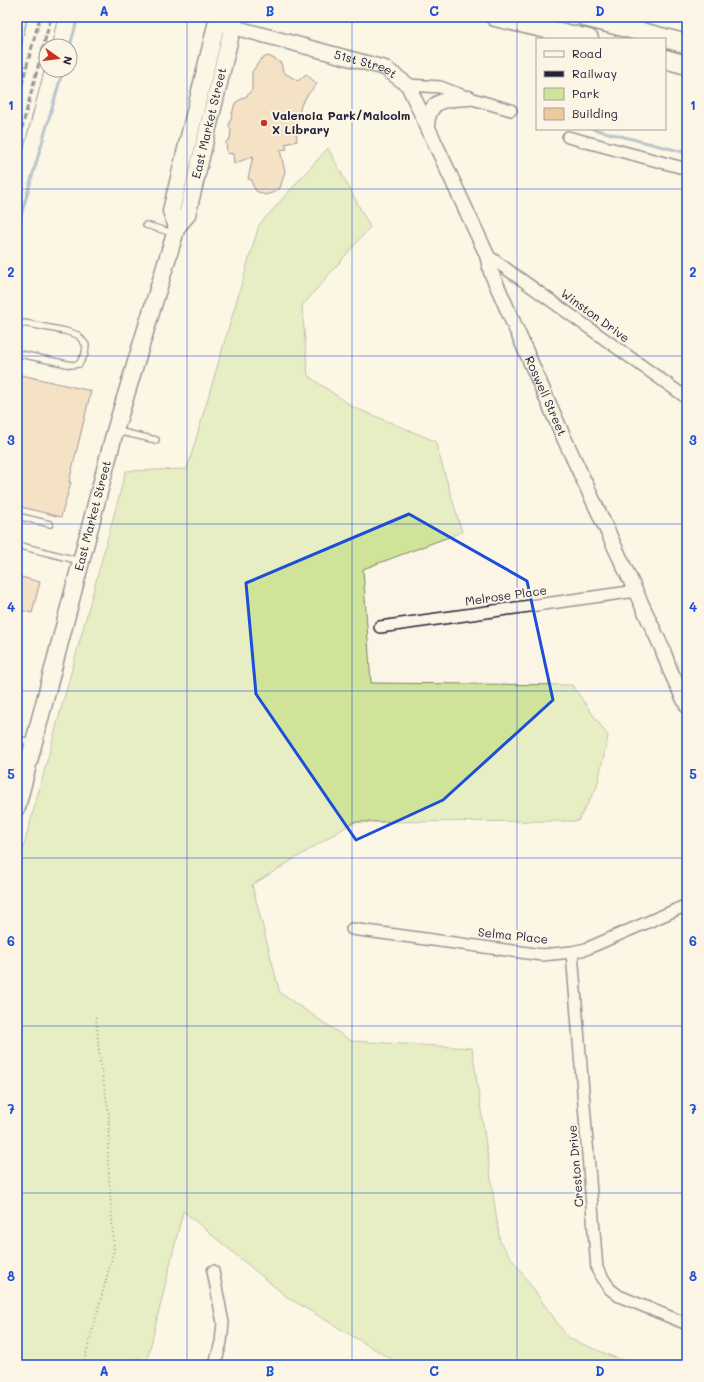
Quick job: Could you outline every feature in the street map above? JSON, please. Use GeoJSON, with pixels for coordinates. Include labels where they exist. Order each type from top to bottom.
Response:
{"type":"FeatureCollection","features":[{"type":"Feature","properties":{"kind":"main road"},"geometry":{"type":"LineString","coordinates":[[495,17],[586,38]]}},
{"type":"Feature","properties":{"kind":"main road"},"geometry":{"type":"LineString","coordinates":[[587,17],[665,38]]}},
{"type":"Feature","properties":{"kind":"main road","name":"East Market Street"},"geometry":{"type":"LineString","coordinates":[[176,230],[171,211],[217,20]]}},
{"type":"Feature","properties":{"kind":"main road","name":"East Market Street"},"geometry":{"type":"LineString","coordinates":[[17,807],[115,431],[176,230],[187,215],[234,22]]}},
{"type":"Feature","properties":{"kind":"main road"},"geometry":{"type":"LineString","coordinates":[[666,38],[687,44]]}},
{"type":"Feature","properties":{"kind":"main road"},"geometry":{"type":"LineString","coordinates":[[666,59],[687,65]]}},
{"type":"Feature","properties":{"kind":"street"},"geometry":{"type":"LineString","coordinates":[[586,38],[587,17]]}},
{"type":"Feature","properties":{"kind":"street","name":"51st Street"},"geometry":{"type":"LineString","coordinates":[[217,20],[234,22],[385,68],[408,85],[440,87],[469,98],[511,110]]}},
{"type":"Feature","properties":{"kind":"street","name":"Roswell Street"},"geometry":{"type":"LineString","coordinates":[[408,85],[487,255],[491,272],[564,438],[636,591],[687,706]]}},
{"type":"Feature","properties":{"kind":"street"},"geometry":{"type":"LineString","coordinates":[[427,124],[428,114],[431,108],[439,102],[451,99],[469,98]]}},
{"type":"Feature","properties":{"kind":"street"},"geometry":{"type":"LineString","coordinates":[[568,137],[687,169]]}},
{"type":"Feature","properties":{"kind":"street","name":"Winston Drive"},"geometry":{"type":"LineString","coordinates":[[487,255],[687,398]]}},
{"type":"Feature","properties":{"kind":"street","name":"Melrose Place"},"geometry":{"type":"LineString","coordinates":[[380,627],[636,591]]}},
{"type":"Feature","properties":{"kind":"street","name":"Selma Place"},"geometry":{"type":"LineString","coordinates":[[352,929],[542,954],[572,952],[586,949],[687,906]]}},
{"type":"Feature","properties":{"kind":"street","name":"Creston Drive"},"geometry":{"type":"LineString","coordinates":[[572,952],[597,1269],[610,1289],[619,1296],[687,1324]]}},
{"type":"Feature","properties":{"kind":"street"},"geometry":{"type":"LineString","coordinates":[[213,1271],[223,1323],[215,1365]]}},
{"type":"Feature","properties":{"kind":"lane"},"geometry":{"type":"LineString","coordinates":[[17,49],[23,21],[19,17]]}},
{"type":"Feature","properties":{"kind":"lane"},"geometry":{"type":"LineString","coordinates":[[146,225],[176,230]]}},
{"type":"Feature","properties":{"kind":"lane"},"geometry":{"type":"LineString","coordinates":[[17,328],[24,323],[66,331],[78,335],[86,344],[85,354],[79,364],[72,365],[17,354]]}},
{"type":"Feature","properties":{"kind":"lane"},"geometry":{"type":"LineString","coordinates":[[115,431],[156,440]]}},
{"type":"Feature","properties":{"kind":"lane"},"geometry":{"type":"LineString","coordinates":[[17,516],[50,524]]}},
{"type":"Feature","properties":{"kind":"lane"},"geometry":{"type":"LineString","coordinates":[[17,545],[81,561]]}},
{"type":"Feature","properties":{"kind":"lane"},"geometry":{"type":"LineString","coordinates":[[17,739],[34,743]]}},
{"type":"Feature","properties":{"kind":"path"},"geometry":{"type":"LineString","coordinates":[[83,1365],[114,1250],[108,1161],[109,1114],[100,1061],[96,1017]]}},
{"type":"Feature","properties":{"kind":"path"},"geometry":{"type":"LineString","coordinates":[[118,1365],[136,1358],[155,1365]]}},
{"type":"Feature","properties":{"kind":"highlighted area"},"geometry":{"type":"Polygon","coordinates":[[[409,514],[527,581],[553,700],[443,800],[356,840],[256,694],[246,583],[409,514]]]}},
{"type":"Feature","properties":{"kind":"green space"},"geometry":{"type":"Polygon","coordinates":[[[328,148],[370,227],[302,306],[308,376],[353,407],[435,441],[462,532],[363,569],[371,683],[572,685],[608,736],[597,787],[578,821],[354,822],[252,885],[280,993],[351,1041],[472,1048],[500,1242],[568,1338],[633,1365],[401,1365],[287,1297],[183,1211],[146,1365],[17,1365],[17,871],[126,471],[187,469],[259,225],[328,148]]]}},
{"type":"Feature","properties":{"kind":"building","name":"Valencia Park/Malcolm X Library"},"geometry":{"type":"Polygon","coordinates":[[[268,56],[281,63],[283,72],[298,81],[306,74],[317,84],[301,105],[296,130],[297,141],[285,144],[287,149],[280,150],[285,172],[280,188],[265,195],[256,191],[252,184],[252,180],[248,179],[253,156],[234,164],[233,154],[227,153],[226,142],[230,139],[231,130],[229,126],[235,103],[248,95],[252,89],[252,72],[261,59],[268,56]]]}},
{"type":"Feature","properties":{"kind":"building"},"geometry":{"type":"Polygon","coordinates":[[[17,374],[91,391],[69,482],[71,482],[61,517],[17,506],[17,374]]]}},
{"type":"Feature","properties":{"kind":"building"},"geometry":{"type":"Polygon","coordinates":[[[17,576],[40,582],[32,613],[17,609],[17,576]]]}},
{"type":"Feature","properties":{"kind":"waterway"},"geometry":{"type":"LineString","coordinates":[[72,38],[78,17]]}},
{"type":"Feature","properties":{"kind":"waterway"},"geometry":{"type":"LineString","coordinates":[[17,229],[61,78]]}},
{"type":"Feature","properties":{"kind":"waterway"},"geometry":{"type":"LineString","coordinates":[[597,130],[687,153]]}},
{"type":"Feature","properties":{"kind":"tram line"},"geometry":{"type":"LineString","coordinates":[[53,38],[58,17]]}},
{"type":"Feature","properties":{"kind":"tram line"},"geometry":{"type":"LineString","coordinates":[[17,174],[42,78]]}},
{"type":"Feature","properties":{"kind":"railway"},"geometry":{"type":"LineString","coordinates":[[17,102],[40,17]]}},
{"type":"Feature","properties":{"kind":"railway"},"geometry":{"type":"LineString","coordinates":[[17,147],[51,17]]}},
{"type":"Feature","properties":{"kind":"place","name":"Valencia Park/Malcolm X Library"},"geometry":{"type":"Point","coordinates":[264,123]}}]}
